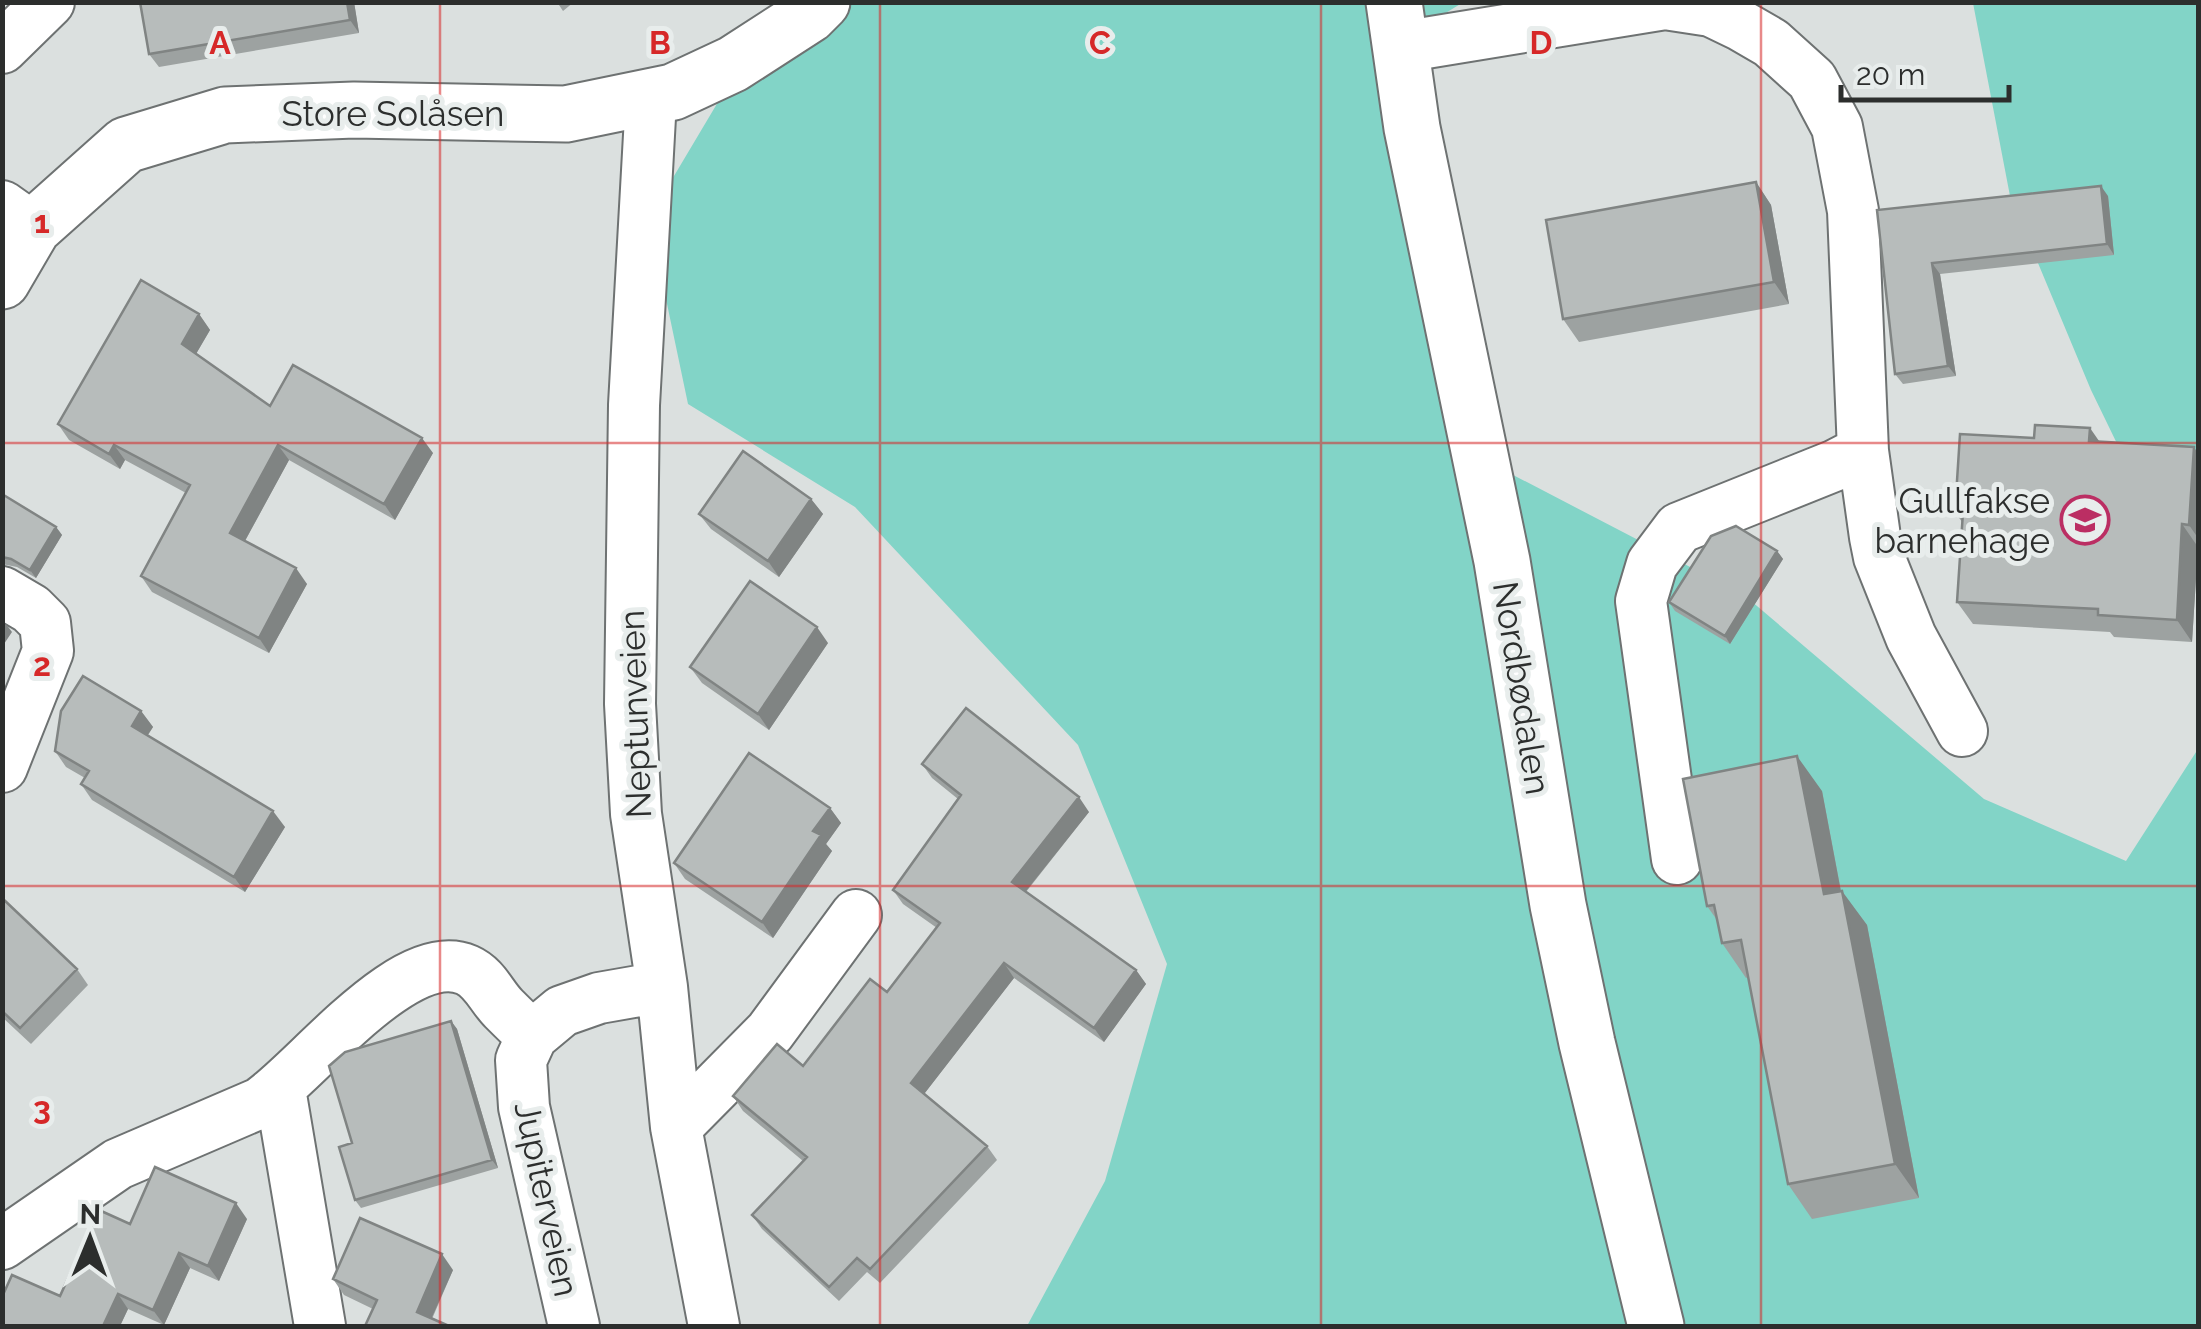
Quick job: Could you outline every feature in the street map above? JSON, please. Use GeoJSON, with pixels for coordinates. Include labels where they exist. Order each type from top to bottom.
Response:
{"type":"FeatureCollection","features":[{"type":"Feature","properties":{"kind":"street"},"geometry":{"type":"LineString","coordinates":[[2,48],[50,2]]}},
{"type":"Feature","properties":{"kind":"street","name":"Store Solåsen"},"geometry":{"type":"LineString","coordinates":[[2,282],[18,217],[126,145],[226,115],[354,110],[566,114],[673,92],[733,64],[809,15],[822,2]]}},
{"type":"Feature","properties":{"kind":"street","name":"Nordbødalen"},"geometry":{"type":"LineString","coordinates":[[1656,1326],[1587,1043],[1558,905],[1502,561],[1412,128],[1398,25],[1665,4],[1711,11],[1771,43],[1812,80],[1836,127],[1853,211],[1863,451],[1875,538],[1911,637],[1962,731]]}},
{"type":"Feature","properties":{"kind":"street","name":"Neptunveien"},"geometry":{"type":"LineString","coordinates":[[646,97],[650,117],[634,404],[630,704],[636,814],[662,987],[676,1127],[714,1326]]}},
{"type":"Feature","properties":{"kind":"street"},"geometry":{"type":"LineString","coordinates":[[1677,858],[1640,601],[1652,564],[1679,528],[1863,451]]}},
{"type":"Feature","properties":{"kind":"street"},"geometry":{"type":"LineString","coordinates":[[2,592],[31,609],[45,623],[48,652],[2,767]]}},
{"type":"Feature","properties":{"kind":"street"},"geometry":{"type":"LineString","coordinates":[[676,1127],[770,1032],[856,915]]}},
{"type":"Feature","properties":{"kind":"street"},"geometry":{"type":"LineString","coordinates":[[2,1244],[118,1164],[260,1103],[280,1090],[356,1015],[408,977],[447,966],[467,970],[486,984],[501,1006],[532,1036],[562,1011],[598,998],[662,987]]}},
{"type":"Feature","properties":{"kind":"street","name":"Jupiterveien"},"geometry":{"type":"LineString","coordinates":[[532,1036],[521,1060],[524,1107],[574,1326]]}},
{"type":"Feature","properties":{"kind":"street"},"geometry":{"type":"LineString","coordinates":[[280,1090],[320,1326]]}},
{"type":"Feature","properties":{"kind":"green space"},"geometry":{"type":"Polygon","coordinates":[[[777,3],[1462,3],[1408,36],[1494,465],[1744,595],[1984,799],[2126,861],[2198,749],[2198,1326],[1027,1326],[1105,1181],[1167,964],[1078,745],[855,507],[688,404],[649,218],[777,3]]]}},
{"type":"Feature","properties":{"kind":"green space"},"geometry":{"type":"Polygon","coordinates":[[[1973,3],[2198,3],[2198,459],[2124,458],[2091,390],[2010,196],[1973,3]]]}},
{"type":"Feature","properties":{"kind":"building"},"geometry":{"type":"Polygon","coordinates":[[[140,2],[347,2],[350,20],[149,54],[140,2]]]}},
{"type":"Feature","properties":{"kind":"building"},"geometry":{"type":"Polygon","coordinates":[[[1756,182],[1774,282],[1563,319],[1546,220],[1756,182]]]}},
{"type":"Feature","properties":{"kind":"building"},"geometry":{"type":"Polygon","coordinates":[[[2101,186],[2107,244],[1932,263],[1948,366],[1895,374],[1877,210],[2101,186]]]}},
{"type":"Feature","properties":{"kind":"building"},"geometry":{"type":"Polygon","coordinates":[[[141,280],[199,314],[182,344],[270,406],[293,365],[422,438],[384,504],[278,445],[230,533],[296,568],[259,638],[141,576],[190,485],[114,445],[109,454],[58,424],[141,280]]]}},
{"type":"Feature","properties":{"kind":"building"},"geometry":{"type":"Polygon","coordinates":[[[2035,425],[2090,428],[2089,441],[2194,447],[2189,525],[2182,524],[2177,620],[2098,615],[2098,609],[1957,602],[1963,512],[1955,512],[1960,434],[2034,438],[2035,425]]]}},
{"type":"Feature","properties":{"kind":"building"},"geometry":{"type":"Polygon","coordinates":[[[743,451],[811,499],[768,561],[699,514],[743,451]]]}},
{"type":"Feature","properties":{"kind":"building"},"geometry":{"type":"Polygon","coordinates":[[[2,494],[56,527],[30,570],[2,557],[2,494]]]}},
{"type":"Feature","properties":{"kind":"building"},"geometry":{"type":"Polygon","coordinates":[[[1736,526],[1777,551],[1725,636],[1669,602],[1711,536],[1736,526]]]}},
{"type":"Feature","properties":{"kind":"building"},"geometry":{"type":"Polygon","coordinates":[[[750,581],[817,627],[758,714],[690,667],[750,581]]]}},
{"type":"Feature","properties":{"kind":"building"},"geometry":{"type":"Polygon","coordinates":[[[83,676],[141,711],[132,726],[273,811],[234,877],[81,784],[89,771],[55,751],[61,711],[83,676]]]}},
{"type":"Feature","properties":{"kind":"building"},"geometry":{"type":"Polygon","coordinates":[[[966,708],[1079,797],[1012,882],[1136,970],[1094,1028],[1004,963],[911,1083],[987,1146],[870,1269],[857,1258],[829,1287],[752,1215],[807,1157],[733,1096],[777,1044],[803,1066],[870,979],[887,992],[940,923],[893,890],[961,795],[922,764],[966,708]]]}},
{"type":"Feature","properties":{"kind":"building"},"geometry":{"type":"Polygon","coordinates":[[[749,753],[830,808],[813,831],[821,835],[762,922],[674,863],[749,753]]]}},
{"type":"Feature","properties":{"kind":"building"},"geometry":{"type":"Polygon","coordinates":[[[1797,756],[1824,894],[1842,891],[1895,1164],[1788,1184],[1741,940],[1722,943],[1714,905],[1707,906],[1683,779],[1797,756]]]}},
{"type":"Feature","properties":{"kind":"building"},"geometry":{"type":"Polygon","coordinates":[[[2,898],[77,969],[20,1028],[2,1011],[2,898]]]}},
{"type":"Feature","properties":{"kind":"building"},"geometry":{"type":"Polygon","coordinates":[[[451,1021],[492,1160],[355,1200],[339,1147],[352,1143],[329,1066],[345,1052],[451,1021]]]}},
{"type":"Feature","properties":{"kind":"building"},"geometry":{"type":"Polygon","coordinates":[[[155,1167],[236,1203],[208,1266],[179,1253],[153,1310],[118,1294],[103,1326],[2,1326],[2,1297],[12,1275],[60,1296],[99,1210],[130,1224],[155,1167]]]}},
{"type":"Feature","properties":{"kind":"building"},"geometry":{"type":"Polygon","coordinates":[[[360,1218],[442,1254],[417,1312],[449,1326],[365,1326],[377,1300],[333,1279],[360,1218]]]}},
{"type":"Feature","properties":{"kind":"place","name":"Gullfakse barnehage"},"geometry":{"type":"Point","coordinates":[2085,520]}}]}
